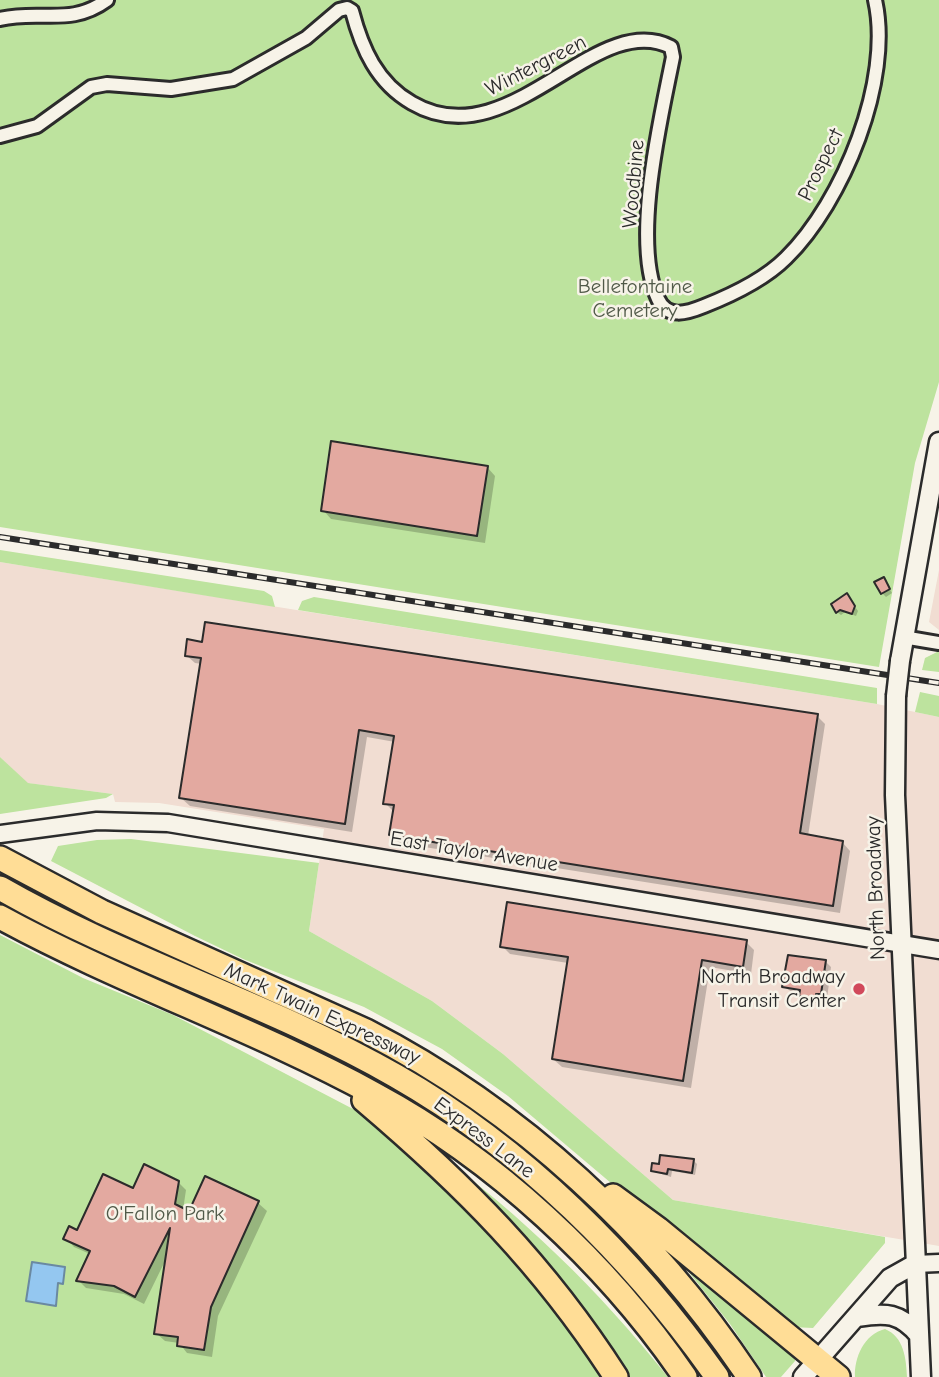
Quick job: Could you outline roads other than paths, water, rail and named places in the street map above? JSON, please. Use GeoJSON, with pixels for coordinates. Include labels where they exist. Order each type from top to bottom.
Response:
{"type":"FeatureCollection","features":[{"type":"Feature","properties":{"kind":"highway"},"geometry":{"type":"LineString","coordinates":[[0,852],[26,872]]}},
{"type":"Feature","properties":{"kind":"highway","name":"Mark Twain Expressway"},"geometry":{"type":"LineString","coordinates":[[0,858],[102,912],[403,1050],[475,1096],[541,1147],[603,1203],[661,1263],[714,1328],[748,1377]]}},
{"type":"Feature","properties":{"kind":"highway","name":"Express Lane"},"geometry":{"type":"LineString","coordinates":[[0,888],[131,954],[359,1056],[432,1098],[499,1147],[593,1229],[656,1298],[717,1377]]}},
{"type":"Feature","properties":{"kind":"highway"},"geometry":{"type":"LineString","coordinates":[[0,917],[108,972],[333,1073],[409,1114],[508,1187],[608,1282],[685,1377]]}},
{"type":"Feature","properties":{"kind":"highway"},"geometry":{"type":"LineString","coordinates":[[333,1073],[426,1153],[488,1212],[563,1301],[616,1377]]}},
{"type":"Feature","properties":{"kind":"highway"},"geometry":{"type":"LineString","coordinates":[[541,1147],[658,1229],[838,1377]]}},
{"type":"Feature","properties":{"kind":"main road","name":"North Broadway"},"geometry":{"type":"LineString","coordinates":[[921,1377],[895,795],[896,696],[903,638],[939,444]]}},
{"type":"Feature","properties":{"kind":"main road"},"geometry":{"type":"LineString","coordinates":[[803,1377],[890,1278],[915,1264]]}},
{"type":"Feature","properties":{"kind":"main road"},"geometry":{"type":"LineString","coordinates":[[858,1317],[882,1312],[897,1315],[919,1335]]}},
{"type":"Feature","properties":{"kind":"street"},"geometry":{"type":"LineString","coordinates":[[0,19],[17,15],[76,17],[107,0]]}},
{"type":"Feature","properties":{"kind":"street","name":"Prospect"},"geometry":{"type":"LineString","coordinates":[[678,313],[730,296],[785,259],[831,199],[853,149],[874,80],[878,43],[875,0]]}},
{"type":"Feature","properties":{"kind":"street","name":"Wintergreen"},"geometry":{"type":"LineString","coordinates":[[0,136],[37,126],[92,87],[122,84],[171,89],[233,79],[284,51],[339,10],[347,8],[352,12],[358,35],[381,77],[402,98],[424,110],[449,117],[473,117],[497,110],[579,64],[620,46],[646,41],[671,47]]}},
{"type":"Feature","properties":{"kind":"street","name":"Woodbine"},"geometry":{"type":"LineString","coordinates":[[671,47],[673,57],[653,158],[648,211],[649,259],[658,300],[669,311],[678,313]]}},
{"type":"Feature","properties":{"kind":"street"},"geometry":{"type":"LineString","coordinates":[[903,638],[939,643]]}},
{"type":"Feature","properties":{"kind":"street","name":"East Taylor Avenue"},"geometry":{"type":"LineString","coordinates":[[0,834],[97,821],[168,823],[939,950]]}},
{"type":"Feature","properties":{"kind":"street"},"geometry":{"type":"LineString","coordinates":[[915,1264],[939,1263]]}},
{"type":"Feature","properties":{"kind":"water"},"geometry":{"type":"Polygon","coordinates":[[[32,1262],[65,1267],[63,1284],[58,1283],[56,1306],[26,1301],[32,1262]]]}},
{"type":"Feature","properties":{"kind":"railway"},"geometry":{"type":"LineString","coordinates":[[0,537],[939,683]]}},
{"type":"Feature","properties":{"kind":"place","name":"North Broadway Transit Center"},"geometry":{"type":"Point","coordinates":[859,989]}},
{"type":"Feature","properties":{"kind":"park label","name":"Bellefontaine Cemetery"},"geometry":{"type":"Point","coordinates":[635,299]}},
{"type":"Feature","properties":{"kind":"park label","name":"O'Fallon Park"},"geometry":{"type":"Point","coordinates":[165,1214]}}]}
